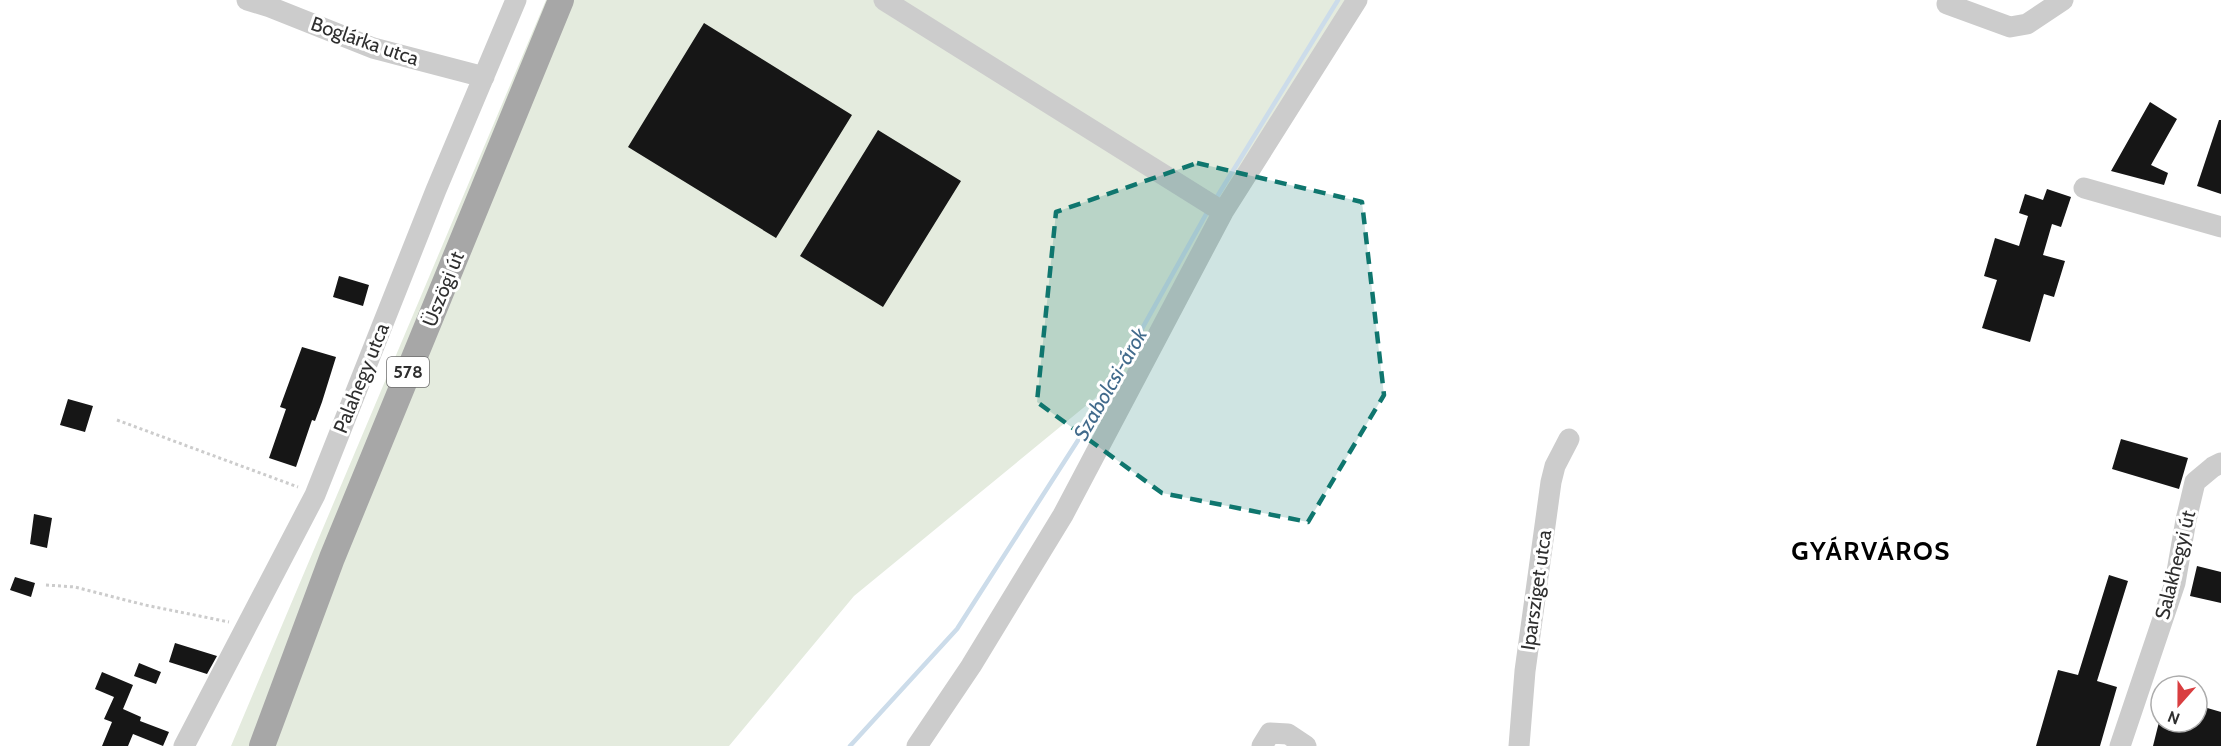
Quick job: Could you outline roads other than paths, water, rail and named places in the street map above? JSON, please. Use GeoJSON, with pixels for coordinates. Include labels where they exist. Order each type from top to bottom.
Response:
{"type":"FeatureCollection","features":[{"type":"Feature","properties":{"kind":"main road","name":"Üszögi út"},"geometry":{"type":"LineString","coordinates":[[262,746],[337,547],[561,0]]}},
{"type":"Feature","properties":{"kind":"street","name":"Boglárka utca"},"geometry":{"type":"LineString","coordinates":[[247,0],[373,48],[484,78]]}},
{"type":"Feature","properties":{"kind":"street","name":"Palahegy utca"},"geometry":{"type":"LineString","coordinates":[[184,746],[315,495],[436,190],[516,0]]}},
{"type":"Feature","properties":{"kind":"street"},"geometry":{"type":"LineString","coordinates":[[884,0],[1215,208]]}},
{"type":"Feature","properties":{"kind":"street"},"geometry":{"type":"LineString","coordinates":[[917,746],[971,666],[1063,515],[1215,208],[1357,0]]}},
{"type":"Feature","properties":{"kind":"street"},"geometry":{"type":"LineString","coordinates":[[1947,4],[2010,27],[2027,24],[2063,0]]}},
{"type":"Feature","properties":{"kind":"street"},"geometry":{"type":"LineString","coordinates":[[2084,188],[2221,227]]}},
{"type":"Feature","properties":{"kind":"street","name":"Iparsziget utca"},"geometry":{"type":"LineString","coordinates":[[1519,746],[1525,671],[1551,482],[1555,466],[1569,439]]}},
{"type":"Feature","properties":{"kind":"street","name":"Salakhegyi út"},"geometry":{"type":"LineString","coordinates":[[2120,746],[2175,583],[2186,520],[2196,482],[2212,467],[2221,463]]}},
{"type":"Feature","properties":{"kind":"street"},"geometry":{"type":"LineString","coordinates":[[1262,746],[1270,733],[1288,734],[1305,746]]}},
{"type":"Feature","properties":{"kind":"waterway","name":"Szabolcsi-árok"},"geometry":{"type":"LineString","coordinates":[[1215,200],[1338,0]]}},
{"type":"Feature","properties":{"kind":"waterway","name":"Szabolcsi-árok"},"geometry":{"type":"LineString","coordinates":[[850,746],[957,629],[1091,420],[1209,209]]}},
{"type":"Feature","properties":{"kind":"district","name":"GYÁRVÁROS"},"geometry":{"type":"Point","coordinates":[1871,551]}}]}
